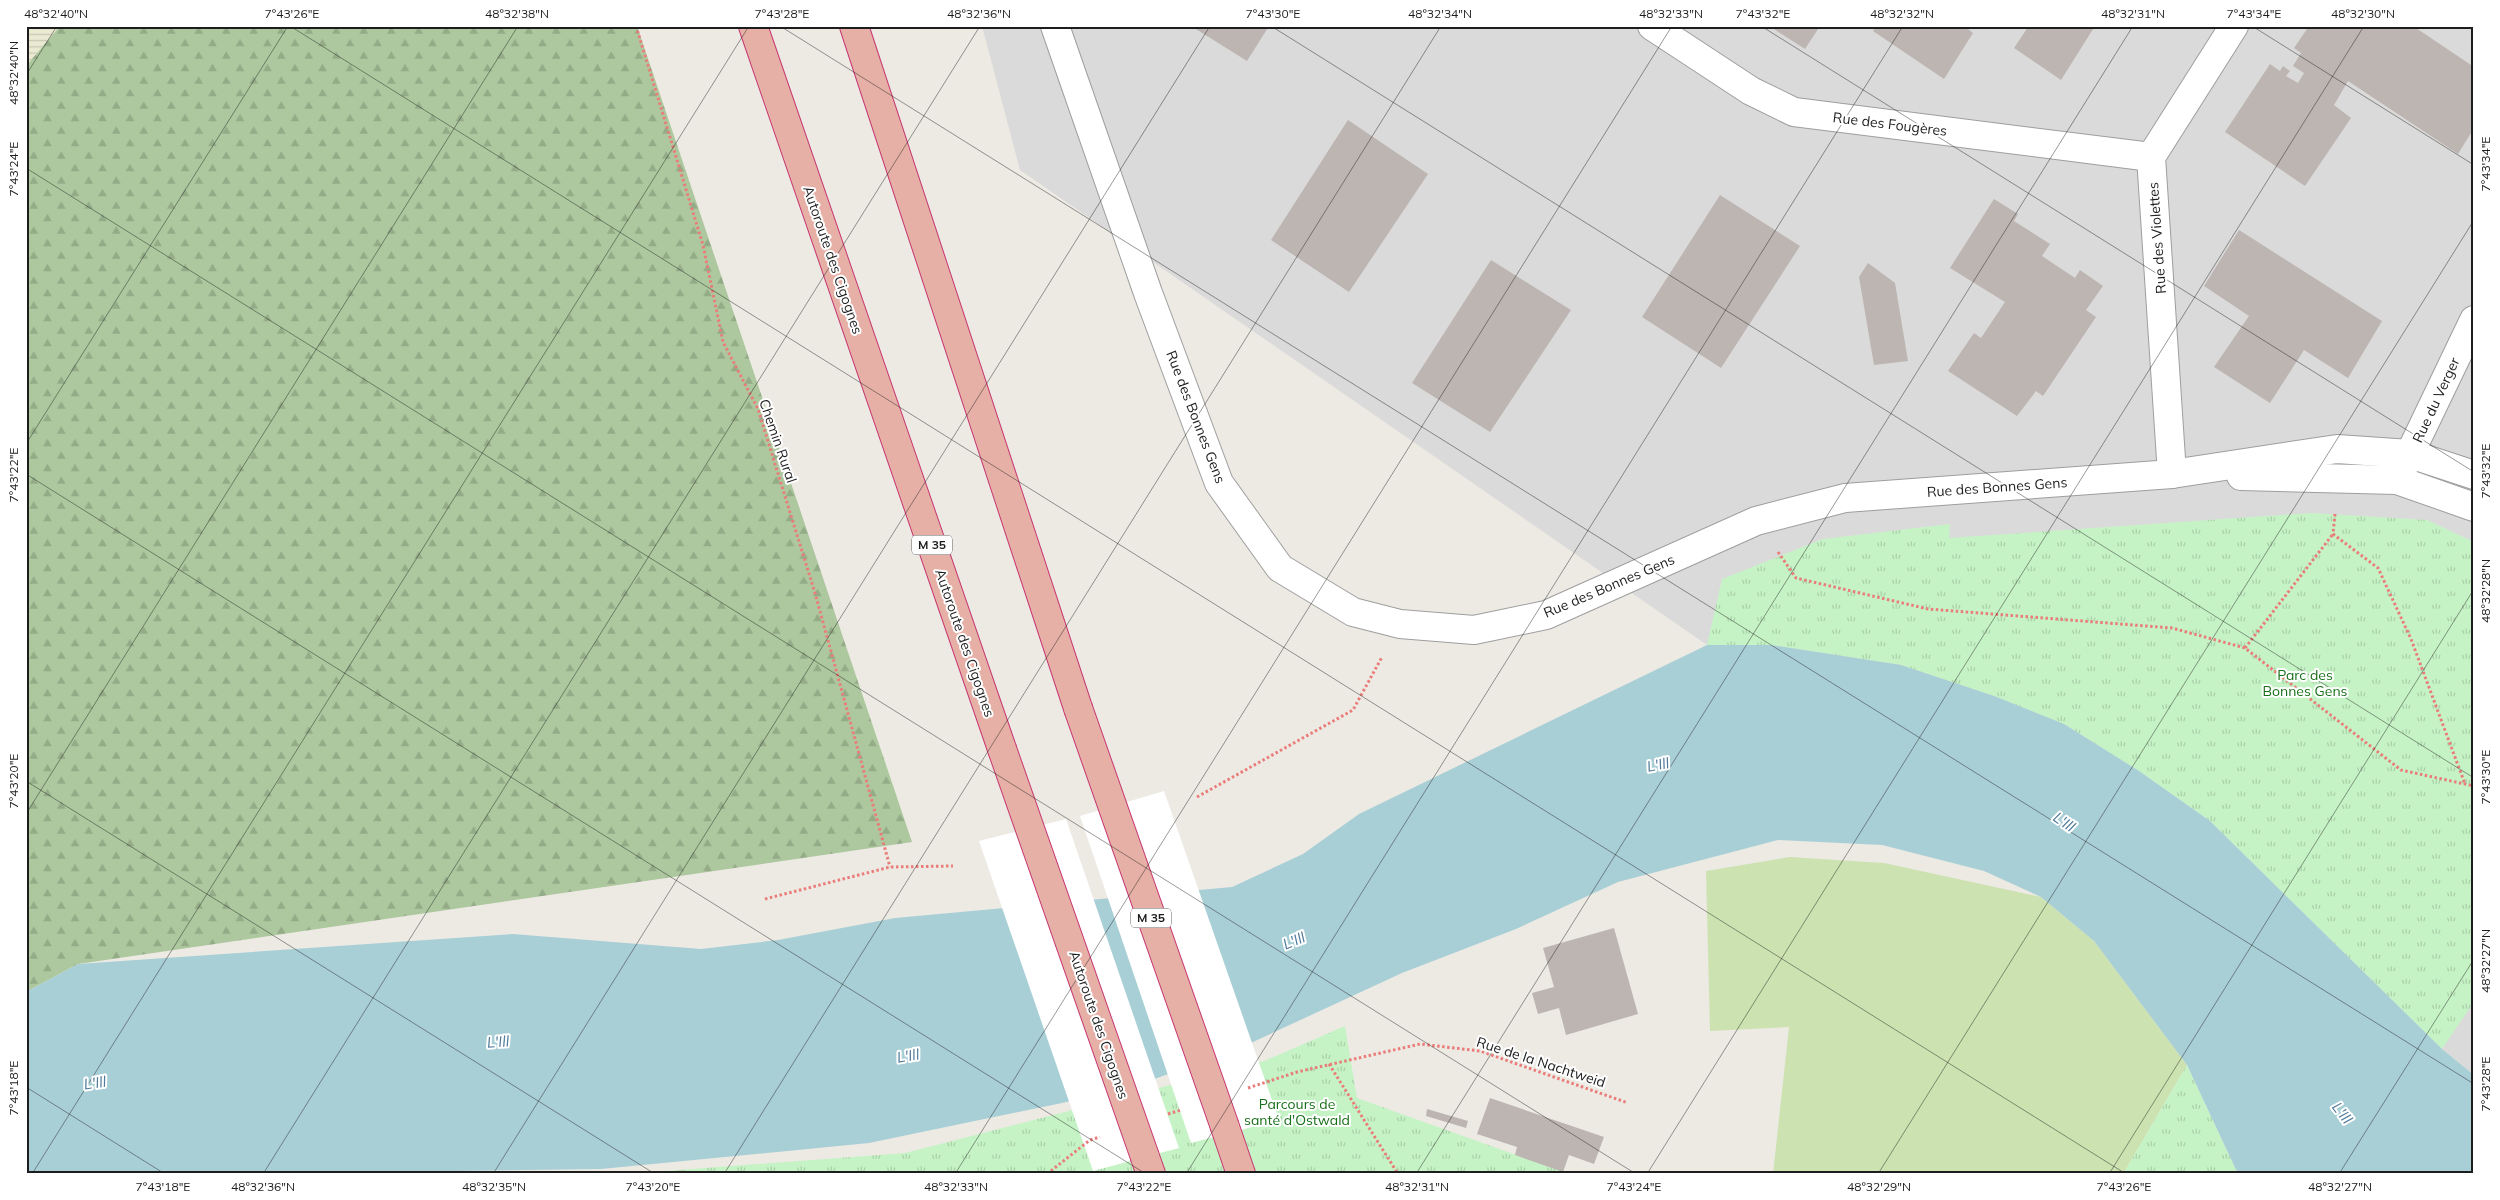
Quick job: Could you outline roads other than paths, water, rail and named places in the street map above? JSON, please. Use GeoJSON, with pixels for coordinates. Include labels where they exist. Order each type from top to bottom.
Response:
{"type":"FeatureCollection","features":[{"type":"Feature","properties":{"kind":"highway","name":"Autoroute des Cigognes"},"geometry":{"type":"LineString","coordinates":[[753,26],[1002,749],[1148,1165]]}},
{"type":"Feature","properties":{"kind":"highway","name":"M 35"},"geometry":{"type":"LineString","coordinates":[[854,26],[1078,708],[1241,1174]]}},
{"type":"Feature","properties":{"kind":"street","name":"Rue des Bonnes Gens"},"geometry":{"type":"LineString","coordinates":[[1055,26],[1148,293],[1219,483],[1280,568],[1353,612],[1400,624],[1474,630],[1546,615],[1756,521],[1845,498],[2172,474],[2337,448],[2410,454],[2474,475]]}},
{"type":"Feature","properties":{"kind":"street","name":"Rue des Fougères"},"geometry":{"type":"LineString","coordinates":[[1652,26],[1751,91],[1794,112],[2151,157]]}},
{"type":"Feature","properties":{"kind":"street"},"geometry":{"type":"LineString","coordinates":[[2151,157],[2234,26]]}},
{"type":"Feature","properties":{"kind":"street","name":"Rue des Violettes"},"geometry":{"type":"LineString","coordinates":[[2151,157],[2172,474]]}},
{"type":"Feature","properties":{"kind":"street","name":"Rue du Verger"},"geometry":{"type":"LineString","coordinates":[[2397,480],[2474,320]]}},
{"type":"Feature","properties":{"kind":"street","name":"Rue des Bonnes Gens"},"geometry":{"type":"LineString","coordinates":[[2172,474],[2397,480],[2474,507]]}},
{"type":"Feature","properties":{"kind":"water","name":"L'Ill"},"geometry":{"type":"Polygon","coordinates":[[[1707,645],[1771,645],[1901,665],[1994,696],[2064,724],[2139,771],[2210,821],[2442,1049],[2474,1075],[2474,1174],[2238,1174],[2187,1065],[2094,941],[2041,897],[1984,871],[1882,845],[1778,840],[1618,882],[1516,929],[1402,973],[1240,1048],[1138,1085],[1062,1103],[869,1143],[601,1169],[458,1171],[441,1174],[26,1174],[26,992],[78,964],[513,934],[701,949],[778,940],[895,918],[1232,887],[1303,854],[1359,814],[1707,645]]]}},
{"type":"Feature","properties":{"kind":"park label","name":"Parc des Bonnes Gens"},"geometry":{"type":"Point","coordinates":[2305,684]}},
{"type":"Feature","properties":{"kind":"park label","name":"Parcours de santé d'Ostwald"},"geometry":{"type":"Point","coordinates":[1297,1112]}}]}
